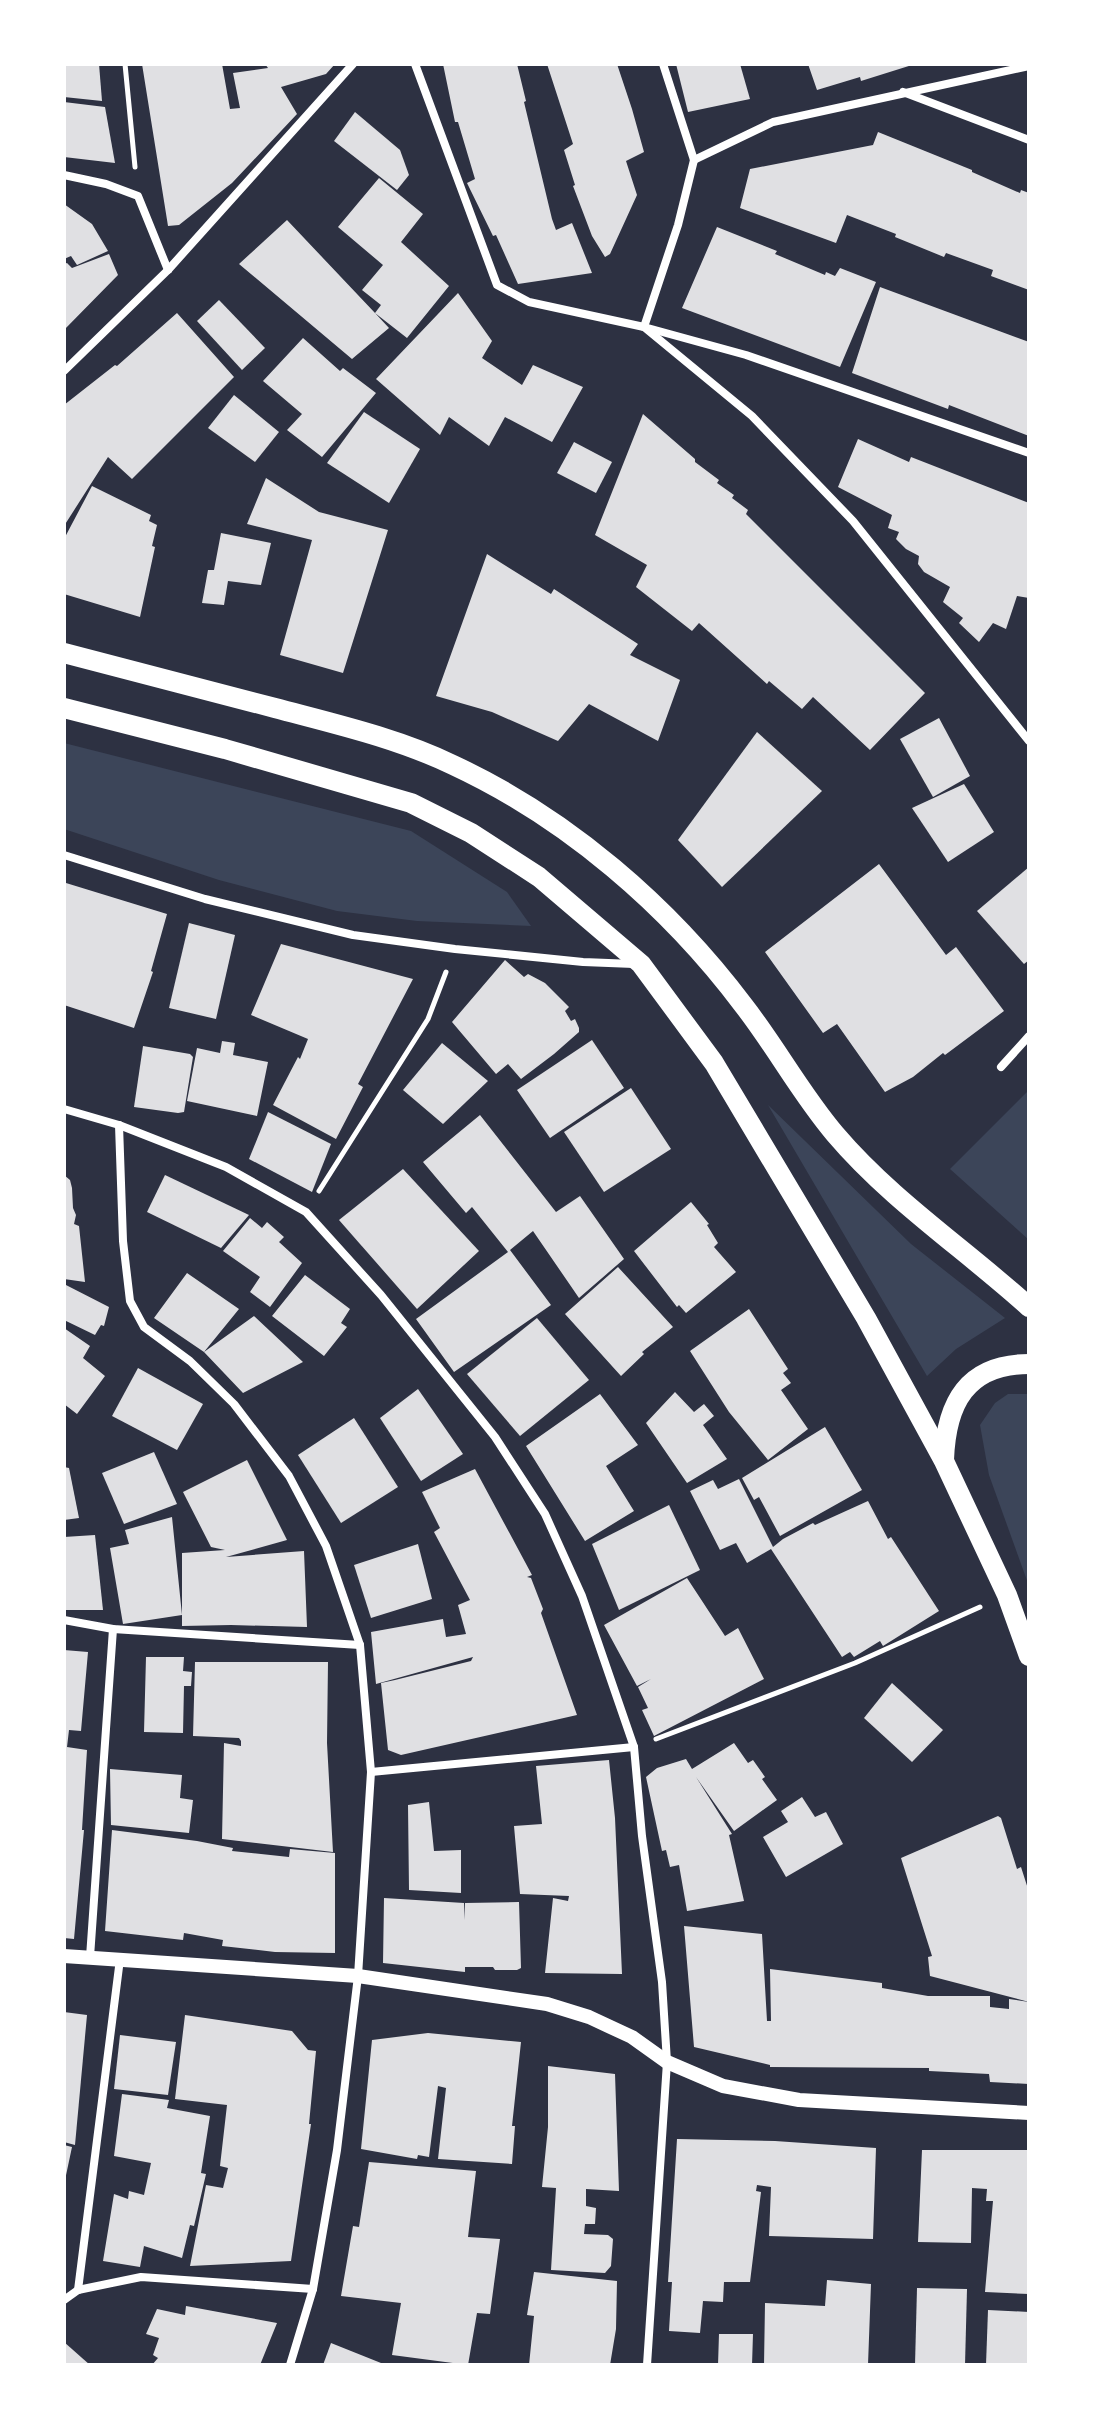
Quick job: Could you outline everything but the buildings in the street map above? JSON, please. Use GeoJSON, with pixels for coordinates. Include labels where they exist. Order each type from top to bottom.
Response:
{"type":"FeatureCollection","features":[{"type":"Feature","properties":{"kind":"main road"},"geometry":{"type":"LineString","coordinates":[[64,653],[396,742],[453,765],[504,792],[565,832],[644,894],[697,949],[742,1003],[834,1133],[877,1179],[1029,1307]]}},
{"type":"Feature","properties":{"kind":"main road"},"geometry":{"type":"LineString","coordinates":[[64,708],[225,749],[411,803],[471,833],[539,877],[641,964],[721,1076],[866,1318],[944,1461],[1007,1595],[1029,1656]]}},
{"type":"Feature","properties":{"kind":"main road"},"geometry":{"type":"LineString","coordinates":[[944,1461],[945,1433],[951,1409],[968,1384],[987,1372],[1016,1364],[1029,1364]]}},
{"type":"Feature","properties":{"kind":"street"},"geometry":{"type":"LineString","coordinates":[[64,371],[168,270],[353,64]]}},
{"type":"Feature","properties":{"kind":"street"},"geometry":{"type":"LineString","coordinates":[[415,64],[497,285],[529,302],[644,327],[746,355],[1029,453]]}},
{"type":"Feature","properties":{"kind":"street"},"geometry":{"type":"LineString","coordinates":[[644,327],[678,225],[694,160],[663,64]]}},
{"type":"Feature","properties":{"kind":"street"},"geometry":{"type":"LineString","coordinates":[[694,160],[773,122],[1029,66]]}},
{"type":"Feature","properties":{"kind":"street"},"geometry":{"type":"LineString","coordinates":[[902,92],[1029,140]]}},
{"type":"Feature","properties":{"kind":"street"},"geometry":{"type":"LineString","coordinates":[[64,175],[106,184],[138,196],[168,270]]}},
{"type":"Feature","properties":{"kind":"street"},"geometry":{"type":"LineString","coordinates":[[644,327],[752,416],[853,521],[1029,741]]}},
{"type":"Feature","properties":{"kind":"street"},"geometry":{"type":"LineString","coordinates":[[64,855],[205,899],[353,935],[583,962],[641,964]]}},
{"type":"Feature","properties":{"kind":"street"},"geometry":{"type":"LineString","coordinates":[[1001,1067],[1029,1036]]}},
{"type":"Feature","properties":{"kind":"street"},"geometry":{"type":"LineString","coordinates":[[64,1109],[119,1125],[226,1167],[306,1212],[381,1295],[495,1437],[545,1514],[582,1596],[634,1747],[642,1836],[662,1982],[667,2062],[647,2365]]}},
{"type":"Feature","properties":{"kind":"street"},"geometry":{"type":"LineString","coordinates":[[119,1125],[123,1241],[130,1301],[144,1327],[190,1361],[234,1404],[289,1476],[326,1546],[360,1645],[371,1772],[358,1976],[337,2150],[313,2289],[290,2365]]}},
{"type":"Feature","properties":{"kind":"street"},"geometry":{"type":"LineString","coordinates":[[64,1620],[113,1629],[360,1645]]}},
{"type":"Feature","properties":{"kind":"street"},"geometry":{"type":"LineString","coordinates":[[90,1957],[113,1629]]}},
{"type":"Feature","properties":{"kind":"street"},"geometry":{"type":"LineString","coordinates":[[371,1772],[634,1747]]}},
{"type":"Feature","properties":{"kind":"street"},"geometry":{"type":"LineString","coordinates":[[64,1956],[358,1976],[547,2004],[589,2017],[632,2037],[667,2062],[723,2086],[799,2100],[1029,2113]]}},
{"type":"Feature","properties":{"kind":"street"},"geometry":{"type":"LineString","coordinates":[[78,2290],[120,1959]]}},
{"type":"Feature","properties":{"kind":"street"},"geometry":{"type":"LineString","coordinates":[[64,2300],[78,2290],[141,2277],[313,2289]]}},
{"type":"Feature","properties":{"kind":"path"},"geometry":{"type":"LineString","coordinates":[[125,64],[138,196]]}},
{"type":"Feature","properties":{"kind":"path"},"geometry":{"type":"LineString","coordinates":[[306,1212],[428,1019],[455,949]]}},
{"type":"Feature","properties":{"kind":"path"},"geometry":{"type":"LineString","coordinates":[[634,1747],[855,1663],[1007,1595]]}},
{"type":"Feature","properties":{"kind":"shaded area"},"geometry":{"type":"Polygon","coordinates":[[[64,743],[411,831],[507,892],[531,926],[417,921],[337,911],[219,880],[64,829],[64,743]]]}},
{"type":"Feature","properties":{"kind":"shaded area"},"geometry":{"type":"Polygon","coordinates":[[[1029,1090],[1029,1240],[950,1169],[1029,1090]]]}},
{"type":"Feature","properties":{"kind":"shaded area"},"geometry":{"type":"Polygon","coordinates":[[[768,1105],[911,1244],[1005,1318],[956,1349],[927,1376],[768,1105]]]}},
{"type":"Feature","properties":{"kind":"shaded area"},"geometry":{"type":"Polygon","coordinates":[[[1008,1394],[1029,1394],[1029,1586],[989,1475],[980,1425],[995,1403],[1008,1394]]]}}]}
